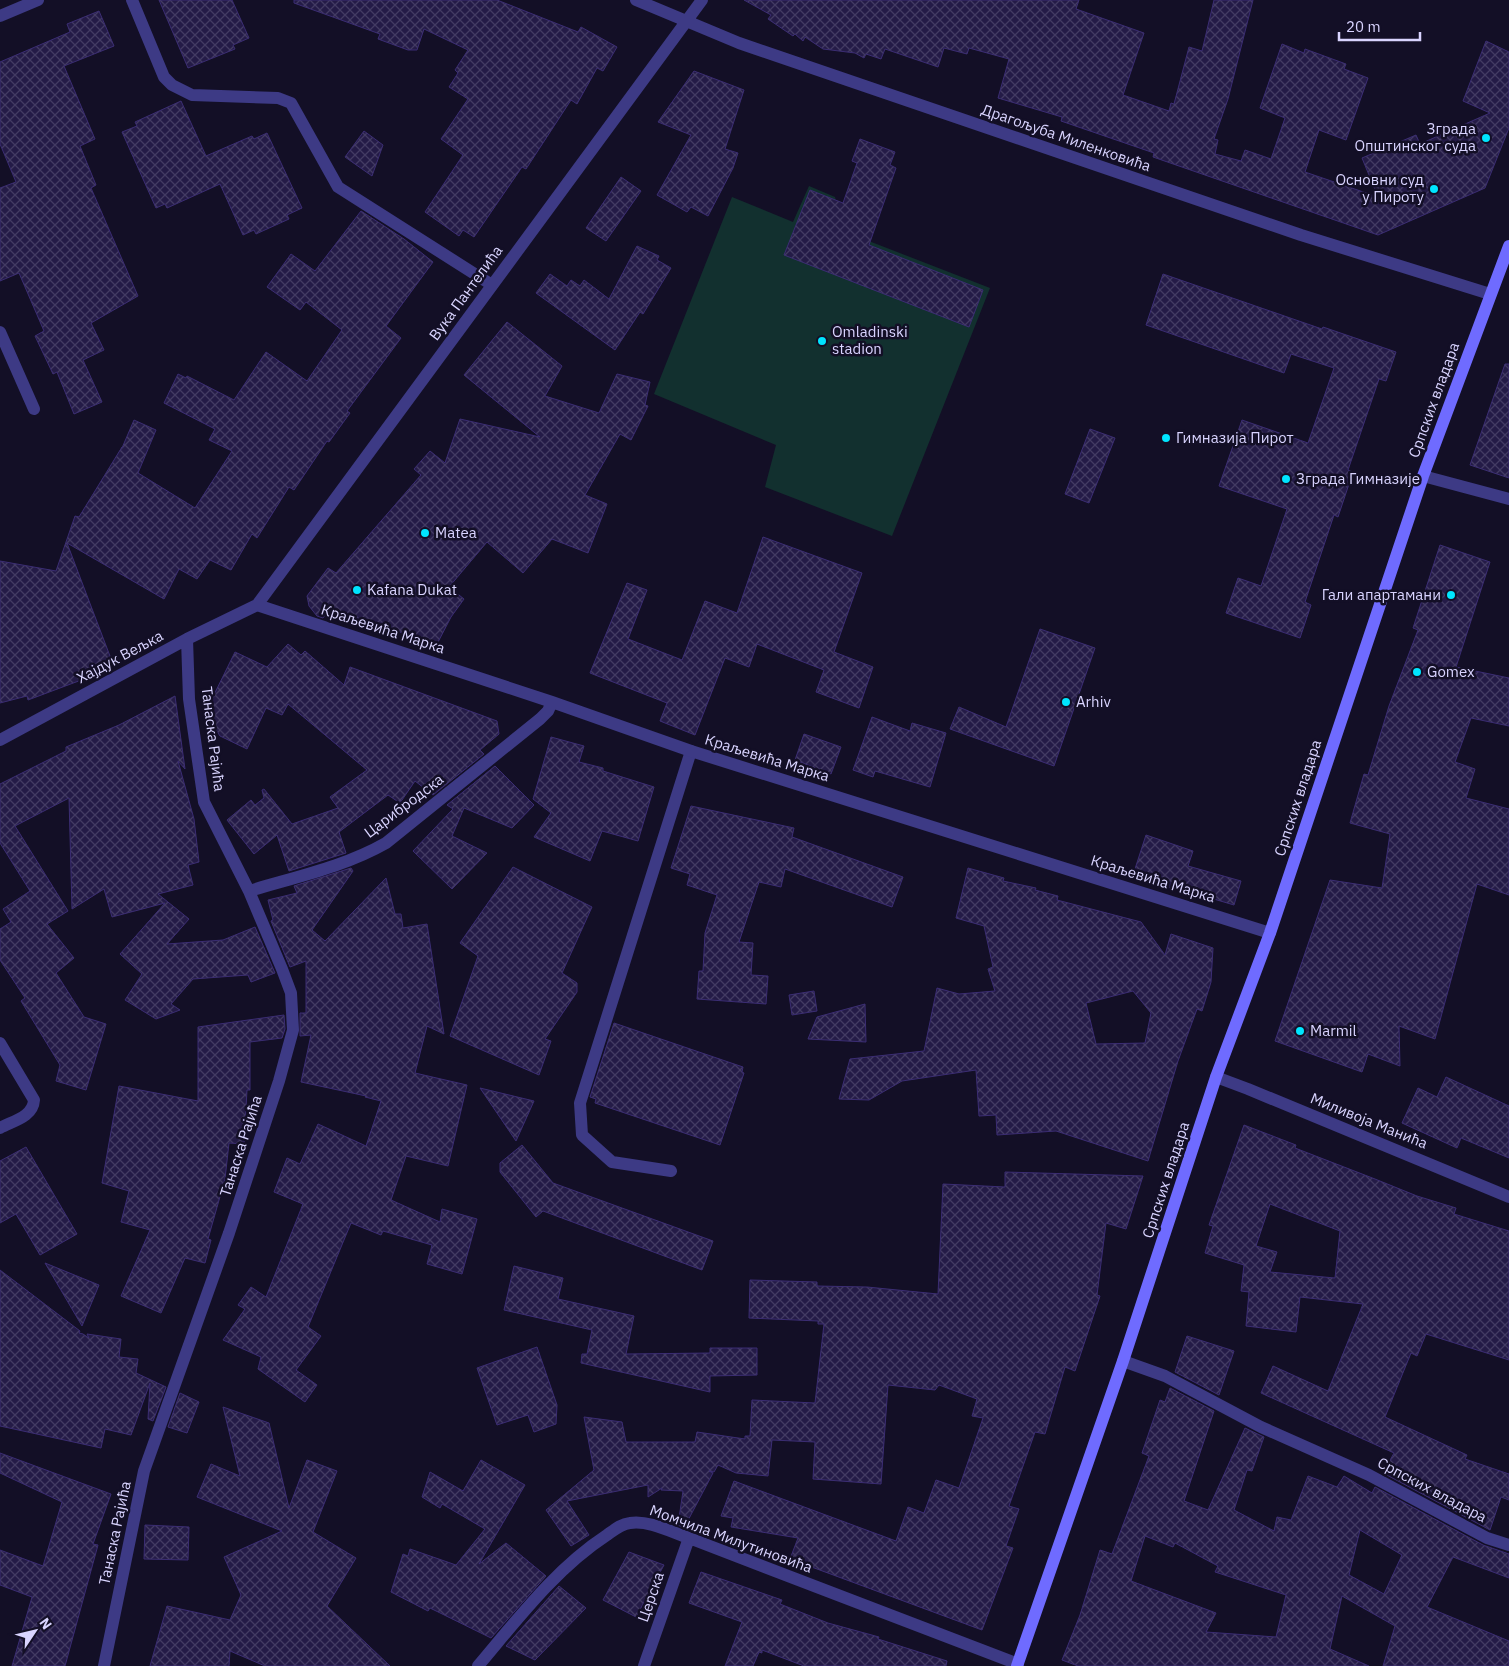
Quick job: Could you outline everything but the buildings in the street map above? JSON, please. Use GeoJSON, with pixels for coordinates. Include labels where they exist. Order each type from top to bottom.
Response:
{"type":"FeatureCollection","features":[{"type":"Feature","properties":{"kind":"main road","name":"Српских владара"},"geometry":{"type":"LineString","coordinates":[[1017,1665],[1123,1361],[1216,1078],[1270,933],[1423,476],[1509,246]]}},
{"type":"Feature","properties":{"kind":"street"},"geometry":{"type":"LineString","coordinates":[[0,16],[38,0]]}},
{"type":"Feature","properties":{"kind":"street"},"geometry":{"type":"LineString","coordinates":[[132,0],[164,77],[172,85],[192,95],[278,98],[291,103],[338,186],[492,285]]}},
{"type":"Feature","properties":{"kind":"street","name":"Драгољуба Миленковића"},"geometry":{"type":"LineString","coordinates":[[636,0],[739,43],[1300,235],[1490,294]]}},
{"type":"Feature","properties":{"kind":"street","name":"Вука Пантелића"},"geometry":{"type":"LineString","coordinates":[[257,604],[702,0]]}},
{"type":"Feature","properties":{"kind":"street"},"geometry":{"type":"LineString","coordinates":[[0,332],[34,410]]}},
{"type":"Feature","properties":{"kind":"street"},"geometry":{"type":"LineString","coordinates":[[1423,476],[1509,499]]}},
{"type":"Feature","properties":{"kind":"street","name":"Хајдук Вељка"},"geometry":{"type":"LineString","coordinates":[[0,740],[187,639],[257,604]]}},
{"type":"Feature","properties":{"kind":"street","name":"Краљевића Марка"},"geometry":{"type":"LineString","coordinates":[[257,604],[552,702],[690,751],[1270,933]]}},
{"type":"Feature","properties":{"kind":"street","name":"Танаска Рајића"},"geometry":{"type":"LineString","coordinates":[[104,1666],[144,1471],[229,1233],[279,1081],[293,1030],[291,993],[249,890],[204,802],[189,699],[187,639]]}},
{"type":"Feature","properties":{"kind":"street","name":"Царибродска"},"geometry":{"type":"LineString","coordinates":[[249,890],[338,865],[386,843],[540,720],[548,711],[552,702]]}},
{"type":"Feature","properties":{"kind":"street"},"geometry":{"type":"LineString","coordinates":[[671,1171],[612,1162],[582,1135],[580,1103],[690,751]]}},
{"type":"Feature","properties":{"kind":"street"},"geometry":{"type":"LineString","coordinates":[[0,1043],[34,1100],[30,1112],[0,1128]]}},
{"type":"Feature","properties":{"kind":"street","name":"Миливоја Манића"},"geometry":{"type":"LineString","coordinates":[[1216,1078],[1257,1092],[1509,1197]]}},
{"type":"Feature","properties":{"kind":"street","name":"Српских владара"},"geometry":{"type":"LineString","coordinates":[[1123,1361],[1165,1376],[1261,1427],[1369,1475],[1487,1538],[1509,1545]]}},
{"type":"Feature","properties":{"kind":"street","name":"Момчила Милутиновића"},"geometry":{"type":"LineString","coordinates":[[478,1666],[572,1561],[590,1546],[620,1526],[629,1523],[647,1523],[689,1538],[1017,1665]]}},
{"type":"Feature","properties":{"kind":"street","name":"Церска"},"geometry":{"type":"LineString","coordinates":[[644,1666],[689,1538]]}},
{"type":"Feature","properties":{"kind":"green space","name":"Omladinski stadion"},"geometry":{"type":"Polygon","coordinates":[[[809,186],[835,197],[843,231],[990,288],[892,536],[765,487],[776,445],[654,394],[732,197],[793,222],[809,186]]]}},
{"type":"Feature","properties":{"kind":"place","name":"Зграда Општинског суда"},"geometry":{"type":"Point","coordinates":[1486,138]}},
{"type":"Feature","properties":{"kind":"place","name":"Основни суд у Пироту"},"geometry":{"type":"Point","coordinates":[1434,189]}},
{"type":"Feature","properties":{"kind":"place","name":"Omladinski stadion"},"geometry":{"type":"Point","coordinates":[822,341]}},
{"type":"Feature","properties":{"kind":"place","name":"Гимназија Пирот"},"geometry":{"type":"Point","coordinates":[1166,438]}},
{"type":"Feature","properties":{"kind":"place","name":"Зграда Гимназије"},"geometry":{"type":"Point","coordinates":[1286,479]}},
{"type":"Feature","properties":{"kind":"place","name":"Matea"},"geometry":{"type":"Point","coordinates":[425,533]}},
{"type":"Feature","properties":{"kind":"place","name":"Kafana Dukat"},"geometry":{"type":"Point","coordinates":[357,590]}},
{"type":"Feature","properties":{"kind":"place","name":"Гали апартамани"},"geometry":{"type":"Point","coordinates":[1451,595]}},
{"type":"Feature","properties":{"kind":"place","name":"Gomex"},"geometry":{"type":"Point","coordinates":[1417,672]}},
{"type":"Feature","properties":{"kind":"place","name":"Arhiv"},"geometry":{"type":"Point","coordinates":[1066,702]}},
{"type":"Feature","properties":{"kind":"place","name":"Marmil"},"geometry":{"type":"Point","coordinates":[1300,1031]}}]}
